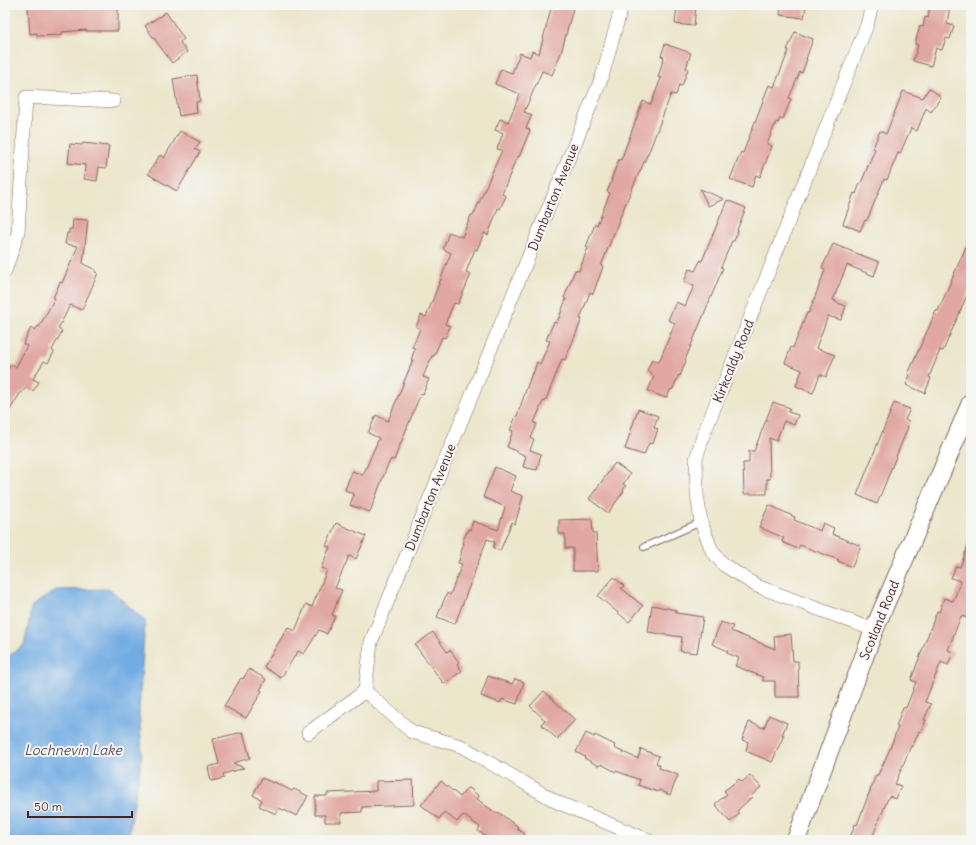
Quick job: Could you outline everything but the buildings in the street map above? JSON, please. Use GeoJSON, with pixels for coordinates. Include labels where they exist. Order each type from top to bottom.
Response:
{"type":"FeatureCollection","features":[{"type":"Feature","properties":{"kind":"street","name":"Dumbarton Avenue"},"geometry":{"type":"LineString","coordinates":[[364,691],[371,642],[602,77],[622,5]]}},
{"type":"Feature","properties":{"kind":"street","name":"Kirkcaldy Road"},"geometry":{"type":"LineString","coordinates":[[872,5],[866,25],[703,436],[696,459],[697,494],[701,522],[712,551],[724,565],[757,586],[874,630]]}},
{"type":"Feature","properties":{"kind":"street"},"geometry":{"type":"LineString","coordinates":[[5,271],[18,232],[26,97],[114,101]]}},
{"type":"Feature","properties":{"kind":"street","name":"Scotland Road"},"geometry":{"type":"LineString","coordinates":[[796,840],[874,630],[971,403]]}},
{"type":"Feature","properties":{"kind":"street"},"geometry":{"type":"LineString","coordinates":[[308,733],[364,691],[412,732],[461,746],[557,802],[648,840]]}},
{"type":"Feature","properties":{"kind":"lane"},"geometry":{"type":"LineString","coordinates":[[644,547],[701,522]]}},
{"type":"Feature","properties":{"kind":"water","name":"Lochnevin Lake"},"geometry":{"type":"Polygon","coordinates":[[[110,589],[145,621],[139,710],[142,755],[128,840],[5,840],[5,659],[24,645],[32,606],[56,590],[110,589]]]}}]}
